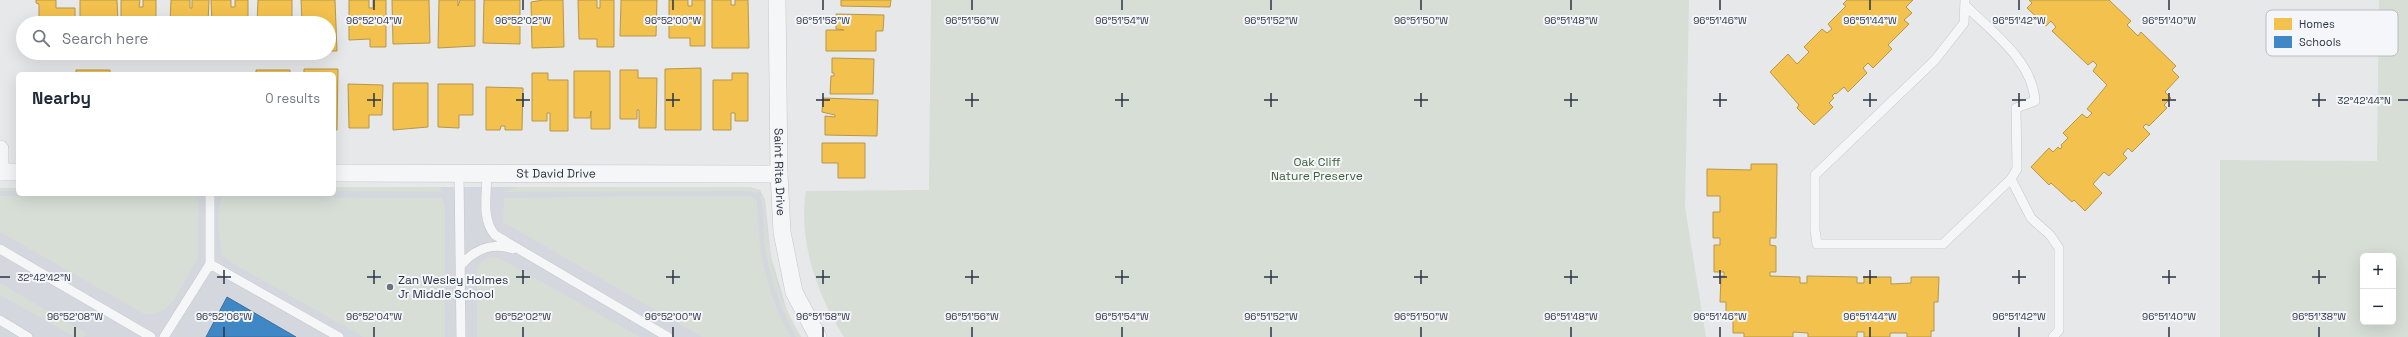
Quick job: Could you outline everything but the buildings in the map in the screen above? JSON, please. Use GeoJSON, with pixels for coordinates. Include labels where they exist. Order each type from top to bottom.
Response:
{"type":"FeatureCollection","features":[{"type":"Feature","properties":{"kind":"street","name":"Saint Rita Drive"},"geometry":{"type":"LineString","coordinates":[[777,0],[779,174],[782,232],[794,292],[818,337]]}},
{"type":"Feature","properties":{"kind":"street"},"geometry":{"type":"LineString","coordinates":[[0,149],[0,172],[16,172]]}},
{"type":"Feature","properties":{"kind":"street","name":"St David Drive"},"geometry":{"type":"LineString","coordinates":[[336,172],[779,174]]}},
{"type":"Feature","properties":{"kind":"lane"},"geometry":{"type":"LineString","coordinates":[[1965,2],[2021,63],[2030,75],[2035,90],[2036,101],[2016,108],[2017,169],[2011,179],[1943,244],[1817,244],[1815,230],[1816,175],[1935,60],[1964,23],[1965,2]]}},
{"type":"Feature","properties":{"kind":"lane"},"geometry":{"type":"LineString","coordinates":[[459,173],[462,265],[461,337]]}},
{"type":"Feature","properties":{"kind":"lane"},"geometry":{"type":"LineString","coordinates":[[487,173],[489,229],[520,252],[668,337]]}},
{"type":"Feature","properties":{"kind":"lane"},"geometry":{"type":"LineString","coordinates":[[2011,179],[2031,218],[2050,235],[2059,248],[2062,333],[2053,337]]}},
{"type":"Feature","properties":{"kind":"lane"},"geometry":{"type":"LineString","coordinates":[[164,337],[210,264],[210,196]]}},
{"type":"Feature","properties":{"kind":"lane"},"geometry":{"type":"LineString","coordinates":[[462,265],[476,251],[482,248],[500,246],[520,252]]}},
{"type":"Feature","properties":{"kind":"lane"},"geometry":{"type":"LineString","coordinates":[[0,249],[151,337]]}},
{"type":"Feature","properties":{"kind":"lane"},"geometry":{"type":"LineString","coordinates":[[210,264],[340,337]]}},
{"type":"Feature","properties":{"kind":"lane"},"geometry":{"type":"LineString","coordinates":[[0,320],[28,337]]}},
{"type":"Feature","properties":{"kind":"shaded area","name":"Zan Wesley Holmes Jr Middle School"},"geometry":{"type":"Polygon","coordinates":[[[336,187],[749,187],[760,190],[765,200],[771,257],[789,317],[801,337],[0,337],[0,188],[16,188],[16,196],[336,196],[336,187]]]}},
{"type":"Feature","properties":{"kind":"green space","name":"Oak Cliff Nature Preserve"},"geometry":{"type":"Polygon","coordinates":[[[931,0],[1689,0],[1685,207],[1706,337],[844,337],[834,321],[818,286],[807,248],[804,210],[806,191],[929,190],[931,0]]]}},
{"type":"Feature","properties":{"kind":"green space"},"geometry":{"type":"Polygon","coordinates":[[[2379,0],[2408,0],[2408,337],[2220,337],[2220,160],[2377,161],[2378,56],[2398,56],[2398,10],[2379,10],[2379,0]]]}},
{"type":"Feature","properties":{"kind":"green space"},"geometry":{"type":"Polygon","coordinates":[[[336,187],[439,187],[442,192],[336,191],[336,187]]]}},
{"type":"Feature","properties":{"kind":"green space"},"geometry":{"type":"Polygon","coordinates":[[[516,187],[749,187],[760,190],[757,194],[750,191],[504,192],[516,187]]]}},
{"type":"Feature","properties":{"kind":"green space"},"geometry":{"type":"Polygon","coordinates":[[[0,188],[16,188],[16,191],[0,191],[0,188]]]}},
{"type":"Feature","properties":{"kind":"green space"},"geometry":{"type":"Polygon","coordinates":[[[763,195],[765,200],[768,237],[774,271],[784,304],[801,337],[796,337],[790,326],[780,303],[768,265],[764,240],[762,202],[760,197],[763,195]]]}},
{"type":"Feature","properties":{"kind":"green space"},"geometry":{"type":"Polygon","coordinates":[[[0,196],[196,196],[198,203],[198,258],[174,300],[164,310],[154,314],[144,314],[0,232],[0,196]]]}},
{"type":"Feature","properties":{"kind":"green space"},"geometry":{"type":"Polygon","coordinates":[[[750,196],[757,201],[757,219],[761,254],[765,271],[776,305],[791,337],[702,337],[503,222],[504,198],[750,196]]]}},
{"type":"Feature","properties":{"kind":"green space"},"geometry":{"type":"Polygon","coordinates":[[[222,197],[442,198],[445,206],[445,337],[364,337],[230,262],[222,255],[220,241],[219,211],[222,197]]]}},
{"type":"Feature","properties":{"kind":"green space"},"geometry":{"type":"Polygon","coordinates":[[[488,257],[499,258],[640,337],[477,337],[477,269],[481,262],[488,257]]]}},
{"type":"Feature","properties":{"kind":"green space"},"geometry":{"type":"Polygon","coordinates":[[[0,283],[86,333],[83,337],[75,337],[0,295],[0,283]]]}},
{"type":"Feature","properties":{"kind":"place","name":"Zan Wesley Holmes Jr Middle School"},"geometry":{"type":"Point","coordinates":[390,287]}}]}
